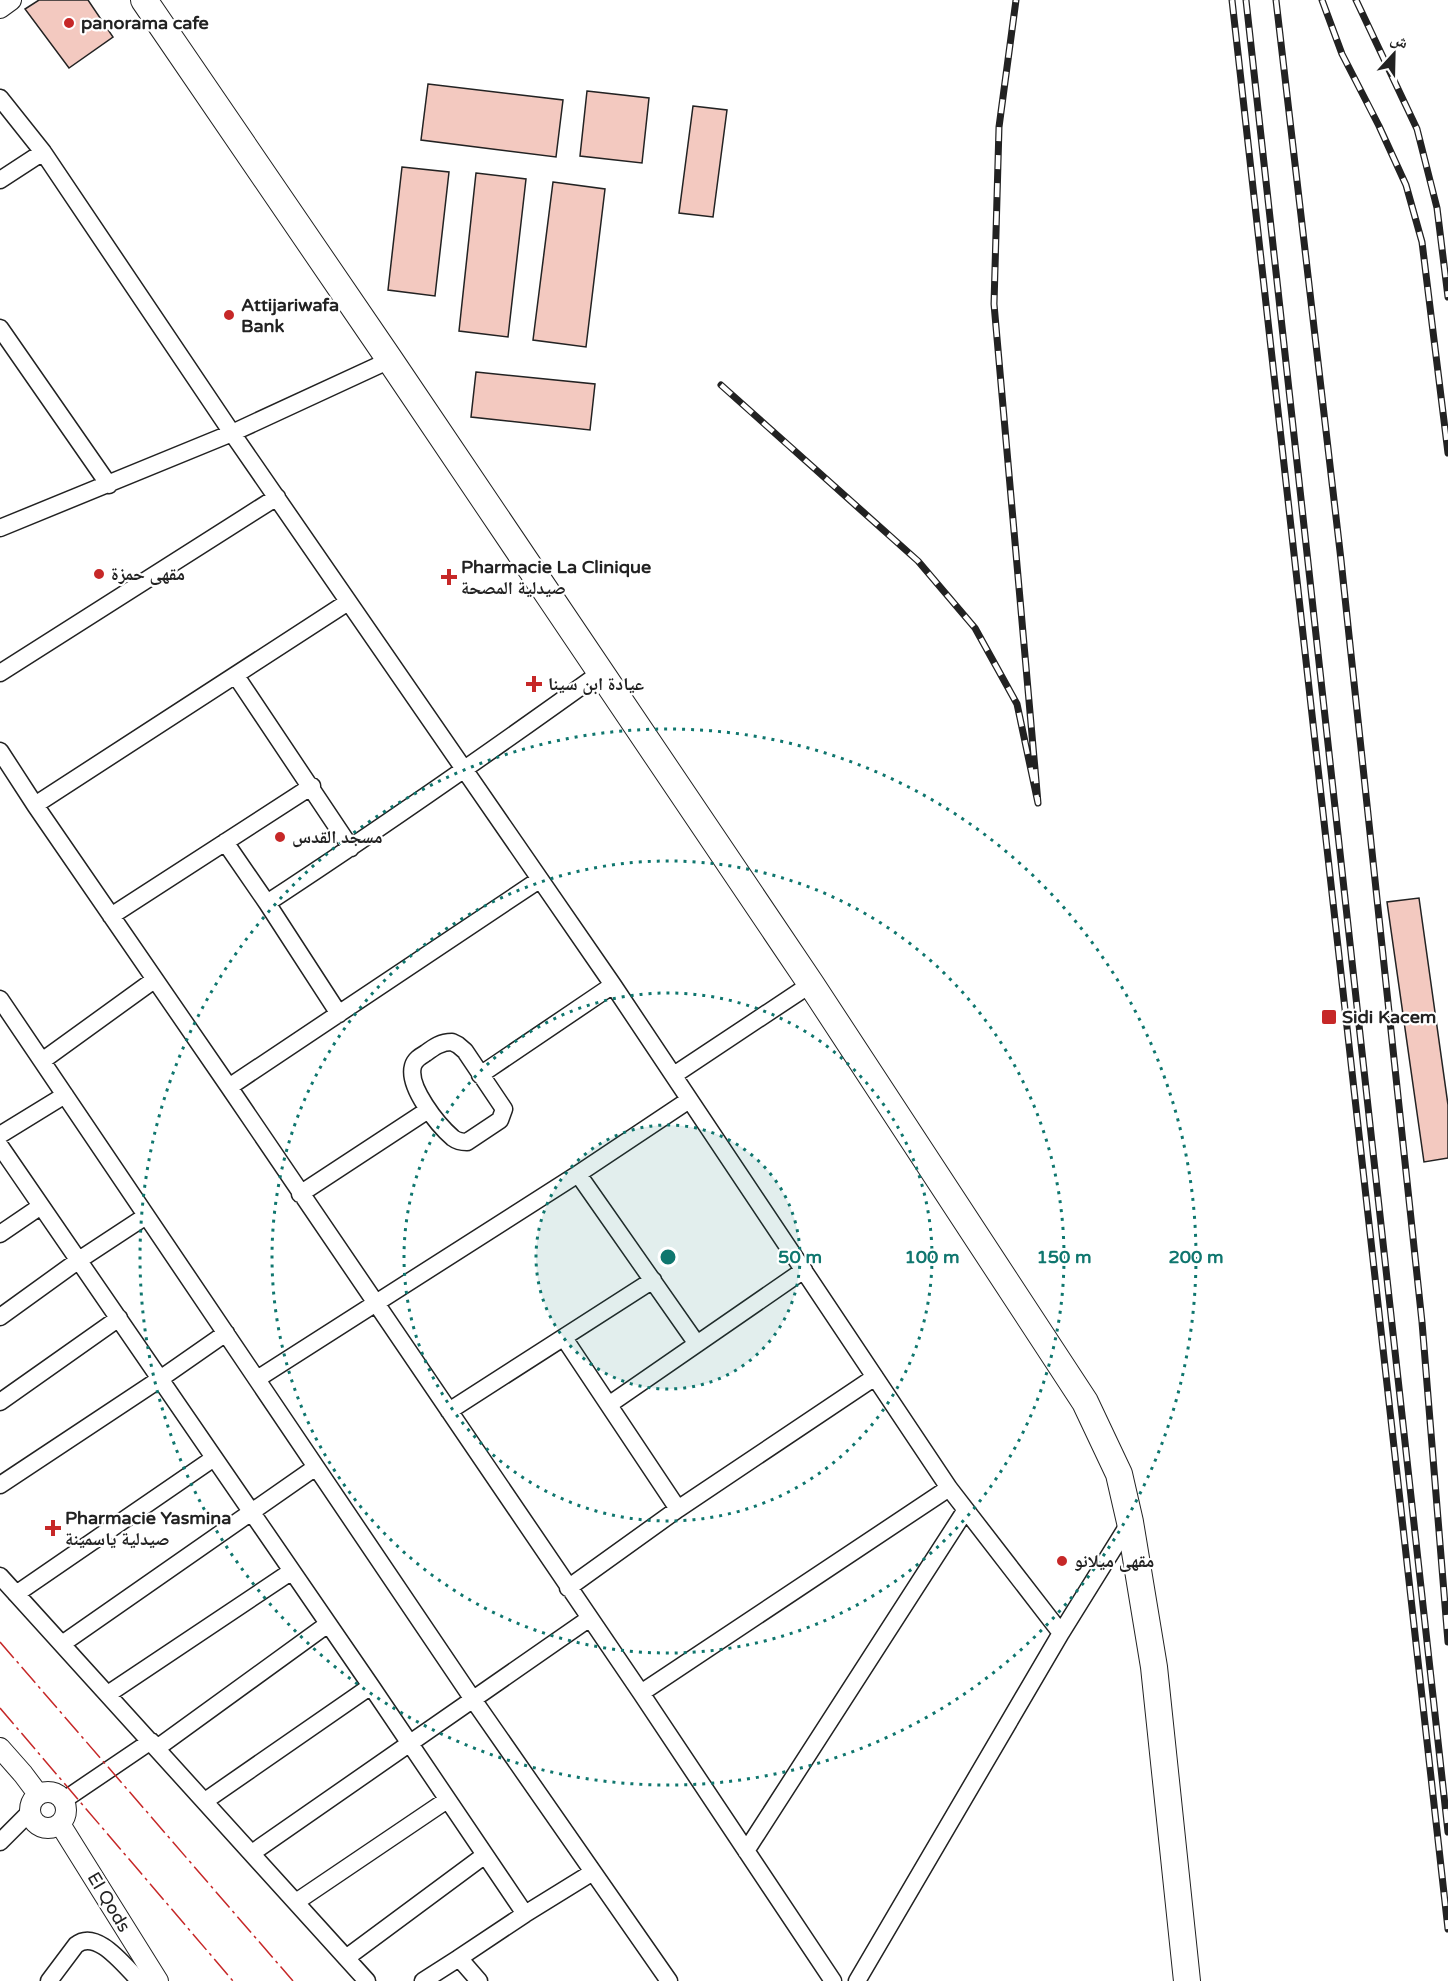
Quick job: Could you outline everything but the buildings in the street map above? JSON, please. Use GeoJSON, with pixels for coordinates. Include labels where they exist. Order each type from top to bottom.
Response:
{"type":"FeatureCollection","features":[{"type":"Feature","properties":{"kind":"main road"},"geometry":{"type":"LineString","coordinates":[[144,0],[811,984],[1086,1402],[1119,1474],[1130,1522],[1154,1667],[1187,1981]]}},
{"type":"Feature","properties":{"kind":"street"},"geometry":{"type":"LineString","coordinates":[[0,8],[10,0]]}},
{"type":"Feature","properties":{"kind":"street"},"geometry":{"type":"LineString","coordinates":[[0,98],[43,152],[232,433],[613,985],[949,1488],[1061,1633]]}},
{"type":"Feature","properties":{"kind":"street"},"geometry":{"type":"LineString","coordinates":[[0,180],[43,152]]}},
{"type":"Feature","properties":{"kind":"street"},"geometry":{"type":"LineString","coordinates":[[2,335],[109,485]]}},
{"type":"Feature","properties":{"kind":"street"},"geometry":{"type":"LineString","coordinates":[[0,528],[232,433],[390,360]]}},
{"type":"Feature","properties":{"kind":"street"},"geometry":{"type":"LineString","coordinates":[[0,673],[277,497]]}},
{"type":"Feature","properties":{"kind":"street"},"geometry":{"type":"LineString","coordinates":[[35,805],[348,602]]}},
{"type":"Feature","properties":{"kind":"street"},"geometry":{"type":"LineString","coordinates":[[267,903],[464,771],[600,673]]}},
{"type":"Feature","properties":{"kind":"street"},"geometry":{"type":"LineString","coordinates":[[236,676],[312,786],[351,848]]}},
{"type":"Feature","properties":{"kind":"street"},"geometry":{"type":"LineString","coordinates":[[0,751],[590,1618],[833,1981]]}},
{"type":"Feature","properties":{"kind":"street"},"geometry":{"type":"LineString","coordinates":[[111,916],[312,786]]}},
{"type":"Feature","properties":{"kind":"street"},"geometry":{"type":"LineString","coordinates":[[225,842],[339,1014]]}},
{"type":"Feature","properties":{"kind":"street"},"geometry":{"type":"LineString","coordinates":[[229,1087],[539,880]]}},
{"type":"Feature","properties":{"kind":"street"},"geometry":{"type":"LineString","coordinates":[[42,1061],[154,980]]}},
{"type":"Feature","properties":{"kind":"street"},"geometry":{"type":"LineString","coordinates":[[674,1075],[811,984]]}},
{"type":"Feature","properties":{"kind":"street"},"geometry":{"type":"LineString","coordinates":[[480,1075],[613,985]]}},
{"type":"Feature","properties":{"kind":"street"},"geometry":{"type":"LineString","coordinates":[[0,999],[472,1698],[669,1981]]}},
{"type":"Feature","properties":{"kind":"street"},"geometry":{"type":"LineString","coordinates":[[448,1042],[458,1045],[465,1052],[480,1075],[504,1111],[500,1120],[471,1140],[461,1142],[454,1139],[428,1110],[414,1085],[412,1070],[417,1059],[434,1047],[448,1042]]}},
{"type":"Feature","properties":{"kind":"street"},"geometry":{"type":"LineString","coordinates":[[0,1135],[65,1095]]}},
{"type":"Feature","properties":{"kind":"street"},"geometry":{"type":"LineString","coordinates":[[257,1379],[578,1174],[689,1100]]}},
{"type":"Feature","properties":{"kind":"street"},"geometry":{"type":"LineString","coordinates":[[300,1194],[428,1110]]}},
{"type":"Feature","properties":{"kind":"street"},"geometry":{"type":"LineString","coordinates":[[0,1146],[525,1914]]}},
{"type":"Feature","properties":{"kind":"street"},"geometry":{"type":"LineString","coordinates":[[578,1174],[697,1344]]}},
{"type":"Feature","properties":{"kind":"street"},"geometry":{"type":"LineString","coordinates":[[0,1234],[41,1206]]}},
{"type":"Feature","properties":{"kind":"street"},"geometry":{"type":"LineString","coordinates":[[0,1317],[78,1260],[146,1216]]}},
{"type":"Feature","properties":{"kind":"street"},"geometry":{"type":"LineString","coordinates":[[610,1404],[804,1270]]}},
{"type":"Feature","properties":{"kind":"street"},"geometry":{"type":"LineString","coordinates":[[449,1411],[653,1280]]}},
{"type":"Feature","properties":{"kind":"street"},"geometry":{"type":"LineString","coordinates":[[0,1402],[118,1318]]}},
{"type":"Feature","properties":{"kind":"street"},"geometry":{"type":"LineString","coordinates":[[0,1485],[226,1333]]}},
{"type":"Feature","properties":{"kind":"street"},"geometry":{"type":"LineString","coordinates":[[564,1338],[678,1509]]}},
{"type":"Feature","properties":{"kind":"street"},"geometry":{"type":"LineString","coordinates":[[568,1588],[678,1509],[875,1377]]}},
{"type":"Feature","properties":{"kind":"street"},"geometry":{"type":"LineString","coordinates":[[16,1594],[214,1458]]}},
{"type":"Feature","properties":{"kind":"street"},"geometry":{"type":"LineString","coordinates":[[62,1644],[316,1467]]}},
{"type":"Feature","properties":{"kind":"street"},"geometry":{"type":"LineString","coordinates":[[640,1693],[949,1488]]}},
{"type":"Feature","properties":{"kind":"street"},"geometry":{"type":"LineString","coordinates":[[746,1851],[965,1511]]}},
{"type":"Feature","properties":{"kind":"street"},"geometry":{"type":"LineString","coordinates":[[857,1981],[1061,1633],[1130,1522]]}},
{"type":"Feature","properties":{"kind":"street"},"geometry":{"type":"LineString","coordinates":[[108,1694],[292,1571]]}},
{"type":"Feature","properties":{"kind":"street"},"geometry":{"type":"LineString","coordinates":[[0,1576],[367,1981]]}},
{"type":"Feature","properties":{"kind":"street"},"geometry":{"type":"LineString","coordinates":[[252,1853],[590,1618]]}},
{"type":"Feature","properties":{"kind":"street"},"geometry":{"type":"LineString","coordinates":[[64,1800],[154,1744],[328,1624]]}},
{"type":"Feature","properties":{"kind":"street"},"geometry":{"type":"LineString","coordinates":[[205,1801],[371,1686]]}},
{"type":"Feature","properties":{"kind":"street"},"geometry":{"type":"LineString","coordinates":[[0,1748],[38,1794]]}},
{"type":"Feature","properties":{"kind":"street"},"geometry":{"type":"LineString","coordinates":[[52,1792],[64,1800],[66,1813],[60,1824],[48,1829],[35,1824],[29,1813],[30,1806],[38,1794],[52,1792]]}},
{"type":"Feature","properties":{"kind":"street"},"geometry":{"type":"LineString","coordinates":[[296,1902],[447,1800]]}},
{"type":"Feature","properties":{"kind":"street"},"geometry":{"type":"LineString","coordinates":[[0,1842],[29,1813]]}},
{"type":"Feature","properties":{"kind":"street","name":"El Qods"},"geometry":{"type":"LineString","coordinates":[[60,1824],[158,1981]]}},
{"type":"Feature","properties":{"kind":"street"},"geometry":{"type":"LineString","coordinates":[[346,1958],[484,1855]]}},
{"type":"Feature","properties":{"kind":"street"},"geometry":{"type":"LineString","coordinates":[[423,1981],[593,1872]]}},
{"type":"Feature","properties":{"kind":"street"},"geometry":{"type":"LineString","coordinates":[[49,1981],[80,1941],[91,1940],[105,1947],[140,1981]]}},
{"type":"Feature","properties":{"kind":"street"},"geometry":{"type":"LineString","coordinates":[[459,1958],[479,1981]]}},
{"type":"Feature","properties":{"kind":"railway"},"geometry":{"type":"LineString","coordinates":[[721,385],[918,561],[975,628],[1017,704],[1038,803],[994,304],[999,127],[1016,0]]}},
{"type":"Feature","properties":{"kind":"railway"},"geometry":{"type":"LineString","coordinates":[[1232,0],[1448,1929]]}},
{"type":"Feature","properties":{"kind":"railway"},"geometry":{"type":"LineString","coordinates":[[1246,0],[1448,1832]]}},
{"type":"Feature","properties":{"kind":"railway"},"geometry":{"type":"LineString","coordinates":[[1276,0],[1341,560],[1422,1322],[1448,1642]]}},
{"type":"Feature","properties":{"kind":"railway"},"geometry":{"type":"LineString","coordinates":[[1322,0],[1342,54],[1406,185],[1422,242],[1448,453]]}},
{"type":"Feature","properties":{"kind":"railway"},"geometry":{"type":"LineString","coordinates":[[1356,0],[1417,129],[1437,208],[1448,297]]}},
{"type":"Feature","properties":{"kind":"power"},"geometry":{"type":"LineString","coordinates":[[0,1642],[293,1981]]}},
{"type":"Feature","properties":{"kind":"power"},"geometry":{"type":"LineString","coordinates":[[0,1708],[233,1981]]}},
{"type":"Feature","properties":{"kind":"place","name":"panorama cafe"},"geometry":{"type":"Point","coordinates":[69,23]}},
{"type":"Feature","properties":{"kind":"place","name":"Attijariwafa Bank"},"geometry":{"type":"Point","coordinates":[229,315]}},
{"type":"Feature","properties":{"kind":"place","name":"مقهى حمزة"},"geometry":{"type":"Point","coordinates":[99,574]}},
{"type":"Feature","properties":{"kind":"place","name":"Pharmacie La Clinique صيدلية المصحة"},"geometry":{"type":"Point","coordinates":[449,577]}},
{"type":"Feature","properties":{"kind":"place","name":"عيادة ابن سينا"},"geometry":{"type":"Point","coordinates":[534,684]}},
{"type":"Feature","properties":{"kind":"place","name":"مسجد القدس"},"geometry":{"type":"Point","coordinates":[280,837]}},
{"type":"Feature","properties":{"kind":"place","name":"Sidi Kacem"},"geometry":{"type":"Point","coordinates":[1329,1017]}},
{"type":"Feature","properties":{"kind":"place","name":"Pharmacie Yasmina صيدلية ياسمينة"},"geometry":{"type":"Point","coordinates":[53,1528]}},
{"type":"Feature","properties":{"kind":"place","name":"مقهى ميلانو"},"geometry":{"type":"Point","coordinates":[1062,1561]}}]}
